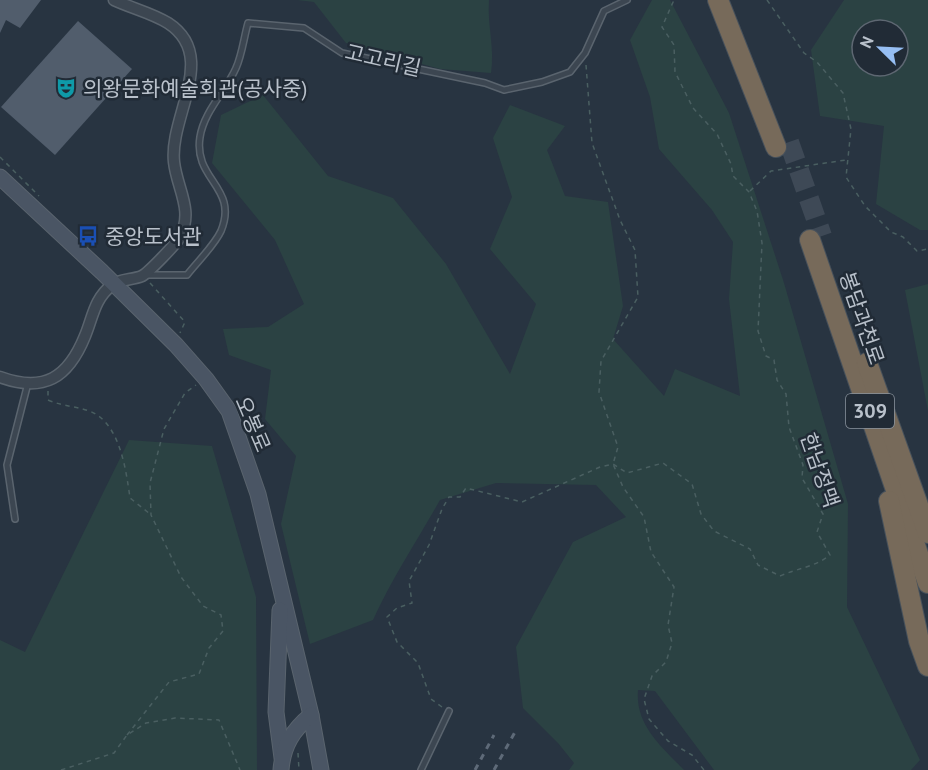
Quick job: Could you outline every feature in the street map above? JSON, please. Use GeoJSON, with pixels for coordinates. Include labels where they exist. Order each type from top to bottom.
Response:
{"type":"FeatureCollection","features":[{"type":"Feature","properties":{"kind":"highway"},"geometry":{"type":"LineString","coordinates":[[726,4],[783,144]]}},
{"type":"Feature","properties":{"kind":"highway","name":"봉담과천로"},"geometry":{"type":"LineString","coordinates":[[928,533],[816,238],[869,410],[928,583]]}},
{"type":"Feature","properties":{"kind":"highway"},"geometry":{"type":"LineString","coordinates":[[869,410],[919,641],[928,666]]}},
{"type":"Feature","properties":{"kind":"street"},"geometry":{"type":"LineString","coordinates":[[1,381],[48,383],[72,361],[86,336],[93,307],[113,284],[143,275],[180,238],[185,222],[186,202],[174,163],[175,137],[192,70],[191,51],[179,32],[166,22],[114,0]]}},
{"type":"Feature","properties":{"kind":"street","name":"오봉로"},"geometry":{"type":"LineString","coordinates":[[0,177],[176,345],[206,379],[229,411],[258,494],[311,715],[321,770]]}},
{"type":"Feature","properties":{"kind":"street"},"geometry":{"type":"LineString","coordinates":[[281,589],[276,712],[281,764]]}},
{"type":"Feature","properties":{"kind":"street"},"geometry":{"type":"LineString","coordinates":[[281,764],[293,731],[311,715]]}},
{"type":"Feature","properties":{"kind":"lane","name":"고고리길"},"geometry":{"type":"LineString","coordinates":[[143,275],[187,275],[220,233],[227,211],[224,196],[201,165],[200,137],[211,110],[237,67],[248,23],[304,28],[342,53],[485,83],[504,90],[542,82],[570,72],[585,53],[604,11],[627,0]]}},
{"type":"Feature","properties":{"kind":"lane"},"geometry":{"type":"LineString","coordinates":[[15,519],[7,465],[28,383]]}},
{"type":"Feature","properties":{"kind":"lane"},"geometry":{"type":"LineString","coordinates":[[421,770],[449,711]]}},
{"type":"Feature","properties":{"kind":"path","name":"한남정맥"},"geometry":{"type":"LineString","coordinates":[[613,464],[627,473],[663,463],[692,484],[701,514],[714,531],[750,549],[758,565],[780,576],[795,569],[817,565],[830,555],[817,532],[823,514],[802,478],[803,465],[789,427],[786,394],[777,380],[774,360],[766,356],[762,348],[758,331],[761,224],[749,192],[733,176],[731,164],[717,134],[693,108],[675,72],[674,45],[662,27],[674,0]]}},
{"type":"Feature","properties":{"kind":"path"},"geometry":{"type":"LineString","coordinates":[[767,0],[804,53],[817,62],[843,93],[851,129],[846,177],[865,206],[891,232],[903,237],[917,251],[928,249]]}},
{"type":"Feature","properties":{"kind":"path"},"geometry":{"type":"LineString","coordinates":[[585,53],[592,143],[620,220],[635,250],[638,285],[638,297],[601,361],[599,392],[618,447],[613,464],[623,487],[644,517],[651,552],[674,586],[668,625],[672,643],[666,662],[652,676],[644,699],[649,719],[668,741],[692,755],[704,770]]}},
{"type":"Feature","properties":{"kind":"path"},"geometry":{"type":"LineString","coordinates":[[0,157],[46,202]]}},
{"type":"Feature","properties":{"kind":"path"},"geometry":{"type":"LineString","coordinates":[[749,192],[771,171],[846,160]]}},
{"type":"Feature","properties":{"kind":"path"},"geometry":{"type":"LineString","coordinates":[[143,275],[185,322],[176,345]]}},
{"type":"Feature","properties":{"kind":"path"},"geometry":{"type":"LineString","coordinates":[[61,770],[114,753],[169,682],[199,674],[208,648],[224,631],[221,615],[203,606],[181,577],[151,515],[150,483],[164,429],[185,393],[206,379]]}},
{"type":"Feature","properties":{"kind":"path"},"geometry":{"type":"LineString","coordinates":[[48,383],[48,400],[64,407],[90,411],[111,429],[125,469],[130,498],[151,515]]}},
{"type":"Feature","properties":{"kind":"path"},"geometry":{"type":"LineString","coordinates":[[449,711],[431,699],[418,663],[397,642],[387,617],[397,608],[412,603],[409,581],[435,532],[445,502],[449,497],[460,497],[466,488],[522,502],[600,467],[613,464]]}},
{"type":"Feature","properties":{"kind":"path"},"geometry":{"type":"LineString","coordinates":[[127,735],[146,723],[175,718],[219,720],[240,770]]}},
{"type":"Feature","properties":{"kind":"green space"},"geometry":{"type":"Polygon","coordinates":[[[297,0],[489,0],[491,73],[440,69],[346,43],[314,2],[297,0]]]}},
{"type":"Feature","properties":{"kind":"green space"},"geometry":{"type":"Polygon","coordinates":[[[652,0],[670,0],[729,113],[784,283],[848,504],[847,607],[920,760],[911,770],[714,770],[655,691],[638,690],[638,703],[645,724],[651,734],[684,770],[569,770],[574,763],[558,743],[523,708],[516,647],[573,542],[626,517],[596,485],[496,483],[440,500],[396,574],[373,620],[310,644],[281,524],[296,456],[265,419],[271,370],[229,355],[223,329],[268,327],[304,304],[275,240],[212,163],[221,115],[263,95],[328,176],[393,198],[446,264],[510,374],[536,304],[490,249],[512,197],[493,138],[510,105],[565,126],[547,150],[565,196],[608,202],[623,306],[613,339],[664,396],[675,369],[740,396],[729,299],[733,242],[712,210],[659,149],[650,97],[630,40],[652,0]]]}},
{"type":"Feature","properties":{"kind":"green space"},"geometry":{"type":"Polygon","coordinates":[[[844,0],[928,0],[928,230],[920,230],[876,204],[884,126],[820,116],[811,50],[844,0]]]}},
{"type":"Feature","properties":{"kind":"green space"},"geometry":{"type":"Polygon","coordinates":[[[928,284],[928,411],[905,290],[928,284]]]}},
{"type":"Feature","properties":{"kind":"green space"},"geometry":{"type":"Polygon","coordinates":[[[129,440],[212,446],[256,597],[257,770],[0,770],[0,640],[25,652],[129,440]]]}},
{"type":"Feature","properties":{"kind":"building"},"geometry":{"type":"Polygon","coordinates":[[[0,0],[41,0],[20,28],[6,20],[0,33],[0,0]]]}},
{"type":"Feature","properties":{"kind":"building","name":"의왕문화예술회관(공사중)"},"geometry":{"type":"Polygon","coordinates":[[[78,21],[132,69],[55,155],[1,107],[78,21]]]}},
{"type":"Feature","properties":{"kind":"tunnel"},"geometry":{"type":"LineString","coordinates":[[789,142],[822,236]]}},
{"type":"Feature","properties":{"kind":"railway"},"geometry":{"type":"LineString","coordinates":[[494,770],[515,732]]}},
{"type":"Feature","properties":{"kind":"railway"},"geometry":{"type":"LineString","coordinates":[[475,770],[494,735]]}},
{"type":"Feature","properties":{"kind":"place","name":"의왕문화예술회관(공사중)"},"geometry":{"type":"Point","coordinates":[66,88]}},
{"type":"Feature","properties":{"kind":"place","name":"중앙도서관"},"geometry":{"type":"Point","coordinates":[88,236]}}]}
